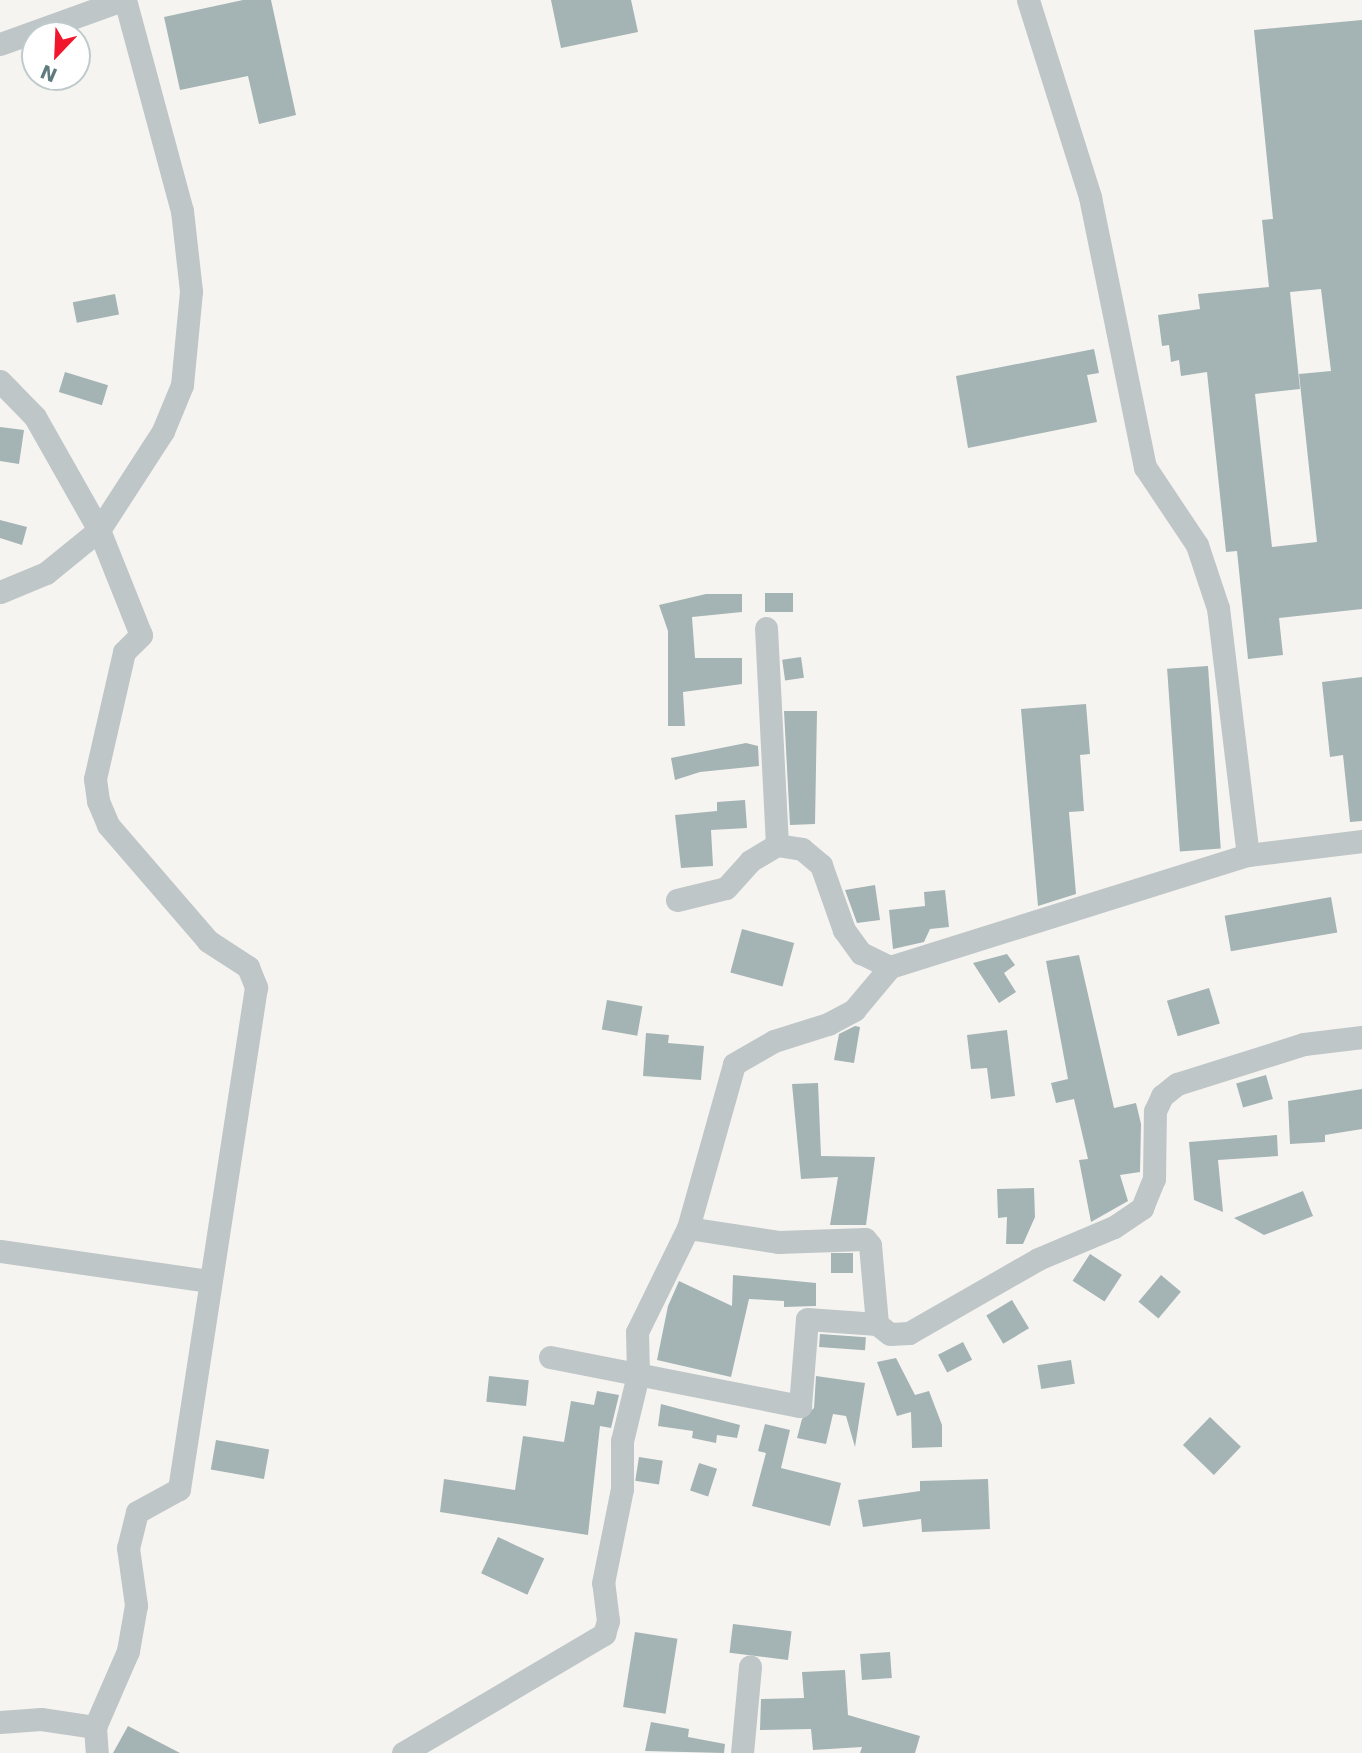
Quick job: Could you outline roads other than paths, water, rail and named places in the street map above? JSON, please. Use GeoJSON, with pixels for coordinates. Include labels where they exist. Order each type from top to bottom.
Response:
{"type":"FeatureCollection","features":[{"type":"Feature","properties":{"kind":"street"},"geometry":{"type":"LineString","coordinates":[[0,44],[123,0],[183,211],[190,337],[181,385],[163,431],[99,530],[46,573],[0,592]]}},
{"type":"Feature","properties":{"kind":"street"},"geometry":{"type":"LineString","coordinates":[[1028,0],[1090,197],[1145,467],[1196,545],[1218,608],[1248,855]]}},
{"type":"Feature","properties":{"kind":"street"},"geometry":{"type":"LineString","coordinates":[[0,381],[35,417],[99,530],[141,635],[124,652],[95,779],[98,801],[108,825],[208,941],[255,975],[179,1489],[137,1512],[128,1548],[136,1605],[128,1651],[94,1727],[97,1753]]}},
{"type":"Feature","properties":{"kind":"street"},"geometry":{"type":"LineString","coordinates":[[766,628],[777,845]]}},
{"type":"Feature","properties":{"kind":"street"},"geometry":{"type":"LineString","coordinates":[[403,1753],[604,1634],[608,1621],[603,1583],[622,1489],[622,1441],[638,1375],[637,1332],[688,1228],[734,1064],[774,1041],[828,1024],[854,1010],[890,967],[1248,855],[1362,841]]}},
{"type":"Feature","properties":{"kind":"street"},"geometry":{"type":"LineString","coordinates":[[677,900],[726,887],[750,861],[777,845],[803,849],[821,865],[844,930],[861,953],[890,967]]}},
{"type":"Feature","properties":{"kind":"street"},"geometry":{"type":"LineString","coordinates":[[550,1357],[800,1406],[807,1319],[877,1324],[890,1334],[909,1333],[1038,1259],[1114,1227],[1142,1208],[1154,1179],[1155,1111],[1162,1096],[1177,1084],[1304,1044],[1362,1037]]}},
{"type":"Feature","properties":{"kind":"street"},"geometry":{"type":"LineString","coordinates":[[688,1228],[778,1242],[865,1238],[870,1245],[877,1324]]}},
{"type":"Feature","properties":{"kind":"street"},"geometry":{"type":"LineString","coordinates":[[0,1251],[208,1281]]}},
{"type":"Feature","properties":{"kind":"street"},"geometry":{"type":"LineString","coordinates":[[742,1753],[750,1666]]}},
{"type":"Feature","properties":{"kind":"street"},"geometry":{"type":"LineString","coordinates":[[0,1721],[41,1719],[94,1727]]}}]}
